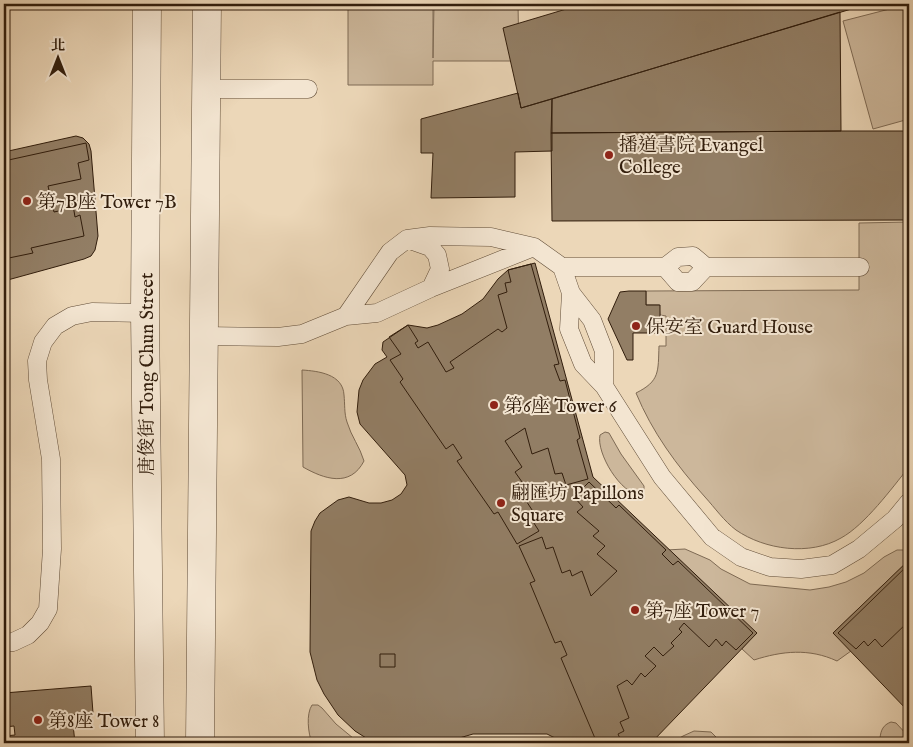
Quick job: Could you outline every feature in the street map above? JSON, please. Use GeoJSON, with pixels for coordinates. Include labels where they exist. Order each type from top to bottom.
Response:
{"type":"FeatureCollection","features":[{"type":"Feature","properties":{"kind":"street","name":"唐俊街 Tong Chun Street"},"geometry":{"type":"LineString","coordinates":[[147,4],[145,313],[150,743]]}},
{"type":"Feature","properties":{"kind":"street"},"geometry":{"type":"LineString","coordinates":[[200,743],[207,4]]}},
{"type":"Feature","properties":{"kind":"lane"},"geometry":{"type":"LineString","coordinates":[[206,89],[308,88]]}},
{"type":"Feature","properties":{"kind":"lane"},"geometry":{"type":"LineString","coordinates":[[346,316],[390,252],[407,239],[430,236],[492,237],[534,247],[562,267],[571,292],[592,320],[604,351],[604,386]]}},
{"type":"Feature","properties":{"kind":"lane"},"geometry":{"type":"LineString","coordinates":[[407,239],[430,247],[437,255],[440,269],[431,288]]}},
{"type":"Feature","properties":{"kind":"lane"},"geometry":{"type":"LineString","coordinates":[[204,336],[278,337],[302,334],[346,316],[377,313],[431,288],[534,247]]}},
{"type":"Feature","properties":{"kind":"lane"},"geometry":{"type":"LineString","coordinates":[[562,267],[665,267],[678,257],[693,256],[706,267],[860,267]]}},
{"type":"Feature","properties":{"kind":"lane"},"geometry":{"type":"LineString","coordinates":[[665,267],[678,282],[692,282],[706,267]]}},
{"type":"Feature","properties":{"kind":"lane"},"geometry":{"type":"LineString","coordinates":[[571,292],[569,329],[583,364],[604,386],[662,477],[712,537],[740,557],[770,567],[801,570],[832,565],[859,549],[895,519],[909,502]]}},
{"type":"Feature","properties":{"kind":"lane"},"geometry":{"type":"LineString","coordinates":[[4,643],[13,642],[28,635],[40,623],[48,609],[52,549],[51,459],[36,360],[43,342],[55,326],[72,316],[92,312],[145,313]]}},
{"type":"Feature","properties":{"kind":"shaded area"},"geometry":{"type":"Polygon","coordinates":[[[348,4],[433,4],[433,58],[434,4],[518,4],[519,61],[433,61],[433,85],[348,85],[348,4]]]}},
{"type":"Feature","properties":{"kind":"shaded area"},"geometry":{"type":"Polygon","coordinates":[[[909,4],[909,119],[873,129],[843,21],[909,4]]]}},
{"type":"Feature","properties":{"kind":"shaded area"},"geometry":{"type":"Polygon","coordinates":[[[909,222],[909,467],[878,506],[850,532],[829,544],[802,549],[788,548],[774,546],[748,537],[728,523],[685,473],[657,435],[636,393],[654,380],[658,369],[659,346],[666,346],[666,316],[660,315],[659,305],[646,305],[646,291],[859,290],[859,223],[909,222]]]}},
{"type":"Feature","properties":{"kind":"shaded area"},"geometry":{"type":"Polygon","coordinates":[[[302,370],[329,375],[339,382],[343,388],[347,422],[364,461],[352,475],[336,479],[319,475],[303,467],[302,370]]]}},
{"type":"Feature","properties":{"kind":"shaded area"},"geometry":{"type":"Polygon","coordinates":[[[605,432],[609,433],[621,454],[644,486],[644,491],[641,495],[633,493],[618,481],[606,462],[600,443],[600,435],[605,432]]]}},
{"type":"Feature","properties":{"kind":"shaded area"},"geometry":{"type":"Polygon","coordinates":[[[685,549],[710,560],[721,569],[750,584],[810,590],[846,582],[864,573],[884,557],[897,550],[909,550],[909,560],[834,632],[851,651],[837,661],[816,654],[796,652],[754,660],[742,649],[756,633],[666,550],[685,549]]]}},
{"type":"Feature","properties":{"kind":"shaded area"},"geometry":{"type":"Polygon","coordinates":[[[312,705],[318,705],[322,708],[336,724],[359,743],[312,743],[308,724],[312,705]]]}},
{"type":"Feature","properties":{"kind":"shaded area"},"geometry":{"type":"Polygon","coordinates":[[[891,722],[896,723],[909,737],[909,743],[870,743],[880,738],[883,728],[891,722]]]}},
{"type":"Feature","properties":{"kind":"shaded area"},"geometry":{"type":"Polygon","coordinates":[[[694,731],[711,732],[722,743],[671,743],[694,731]]]}},
{"type":"Feature","properties":{"kind":"building"},"geometry":{"type":"Polygon","coordinates":[[[583,4],[868,4],[521,108],[503,28],[583,4]]]}},
{"type":"Feature","properties":{"kind":"building"},"geometry":{"type":"Polygon","coordinates":[[[840,12],[841,131],[551,133],[552,99],[840,12]]]}},
{"type":"Feature","properties":{"kind":"building"},"geometry":{"type":"Polygon","coordinates":[[[518,93],[521,108],[552,99],[552,151],[515,152],[515,197],[431,198],[433,153],[421,153],[421,119],[518,93]]]}},
{"type":"Feature","properties":{"kind":"building"},"geometry":{"type":"Polygon","coordinates":[[[909,131],[909,220],[552,221],[551,133],[909,131]]]}},
{"type":"Feature","properties":{"kind":"building"},"geometry":{"type":"Polygon","coordinates":[[[76,136],[83,138],[89,144],[91,151],[98,236],[95,250],[91,256],[84,259],[4,281],[4,152],[76,136]]]}},
{"type":"Feature","properties":{"kind":"building","name":"第7B座 Tower 7B"},"geometry":{"type":"Polygon","coordinates":[[[86,143],[89,160],[78,163],[81,179],[48,186],[54,212],[63,210],[62,202],[72,199],[75,217],[80,215],[84,236],[31,248],[33,253],[4,259],[4,161],[86,143]]]}},
{"type":"Feature","properties":{"kind":"building","name":"翩匯坊 Papillons Square"},"geometry":{"type":"Polygon","coordinates":[[[535,263],[593,477],[757,633],[651,743],[565,743],[547,734],[473,734],[456,739],[453,743],[374,743],[355,731],[338,715],[317,680],[310,652],[311,531],[320,513],[338,500],[349,497],[369,503],[381,503],[392,500],[401,494],[407,485],[405,475],[360,424],[357,412],[359,390],[363,380],[375,364],[387,357],[382,350],[383,342],[408,325],[427,328],[462,314],[483,299],[498,279],[508,270],[535,263]]]}},
{"type":"Feature","properties":{"kind":"building","name":"第6座 Tower 6"},"geometry":{"type":"Polygon","coordinates":[[[531,264],[559,364],[554,365],[560,381],[565,380],[580,438],[577,440],[588,479],[566,485],[562,473],[555,474],[548,448],[532,454],[525,428],[505,441],[522,467],[515,472],[527,489],[521,493],[536,516],[532,520],[539,531],[517,544],[498,512],[494,514],[457,461],[462,458],[453,444],[446,449],[400,382],[403,379],[390,360],[401,354],[389,337],[408,325],[418,341],[415,343],[418,348],[428,342],[446,372],[454,368],[450,362],[498,329],[502,332],[507,328],[498,295],[507,292],[505,283],[511,282],[508,270],[531,264]]]}},
{"type":"Feature","properties":{"kind":"building","name":"保安室 Guard House"},"geometry":{"type":"Polygon","coordinates":[[[646,291],[646,305],[660,305],[660,333],[633,333],[633,360],[627,360],[608,319],[620,292],[646,291]]]}},
{"type":"Feature","properties":{"kind":"building","name":"第7座 Tower 7"},"geometry":{"type":"Polygon","coordinates":[[[589,482],[616,508],[619,505],[666,550],[662,554],[673,565],[678,561],[753,633],[736,650],[726,641],[722,646],[716,639],[709,647],[684,623],[679,629],[682,632],[671,643],[674,646],[663,656],[654,647],[645,656],[656,666],[645,677],[641,673],[632,685],[627,680],[617,686],[629,718],[620,722],[624,731],[618,734],[622,743],[597,743],[561,658],[567,655],[561,641],[555,643],[530,583],[535,581],[519,546],[542,537],[546,549],[553,547],[562,573],[570,570],[572,576],[582,571],[591,596],[617,571],[597,554],[605,546],[593,536],[599,531],[577,512],[583,507],[574,497],[589,482]]]}},
{"type":"Feature","properties":{"kind":"building"},"geometry":{"type":"Polygon","coordinates":[[[909,560],[909,712],[833,633],[909,560]]]}},
{"type":"Feature","properties":{"kind":"building"},"geometry":{"type":"Polygon","coordinates":[[[909,564],[909,621],[882,647],[875,639],[868,646],[864,641],[856,649],[838,633],[909,564]]]}},
{"type":"Feature","properties":{"kind":"building"},"geometry":{"type":"Polygon","coordinates":[[[380,654],[395,654],[395,667],[380,667],[380,654]]]}},
{"type":"Feature","properties":{"kind":"building","name":"第8座 Tower 8"},"geometry":{"type":"Polygon","coordinates":[[[91,686],[93,713],[72,715],[75,743],[4,743],[4,736],[15,735],[14,726],[4,727],[4,693],[91,686]]]}},
{"type":"Feature","properties":{"kind":"place","name":"播道書院 Evangel College"},"geometry":{"type":"Point","coordinates":[609,155]}},
{"type":"Feature","properties":{"kind":"place","name":"第7B座 Tower 7B"},"geometry":{"type":"Point","coordinates":[27,201]}},
{"type":"Feature","properties":{"kind":"place","name":"保安室 Guard House"},"geometry":{"type":"Point","coordinates":[636,326]}},
{"type":"Feature","properties":{"kind":"place","name":"第6座 Tower 6"},"geometry":{"type":"Point","coordinates":[494,405]}},
{"type":"Feature","properties":{"kind":"place","name":"翩匯坊 Papillons Square"},"geometry":{"type":"Point","coordinates":[501,503]}},
{"type":"Feature","properties":{"kind":"place","name":"第7座 Tower 7"},"geometry":{"type":"Point","coordinates":[635,610]}},
{"type":"Feature","properties":{"kind":"place","name":"第8座 Tower 8"},"geometry":{"type":"Point","coordinates":[38,720]}}]}
